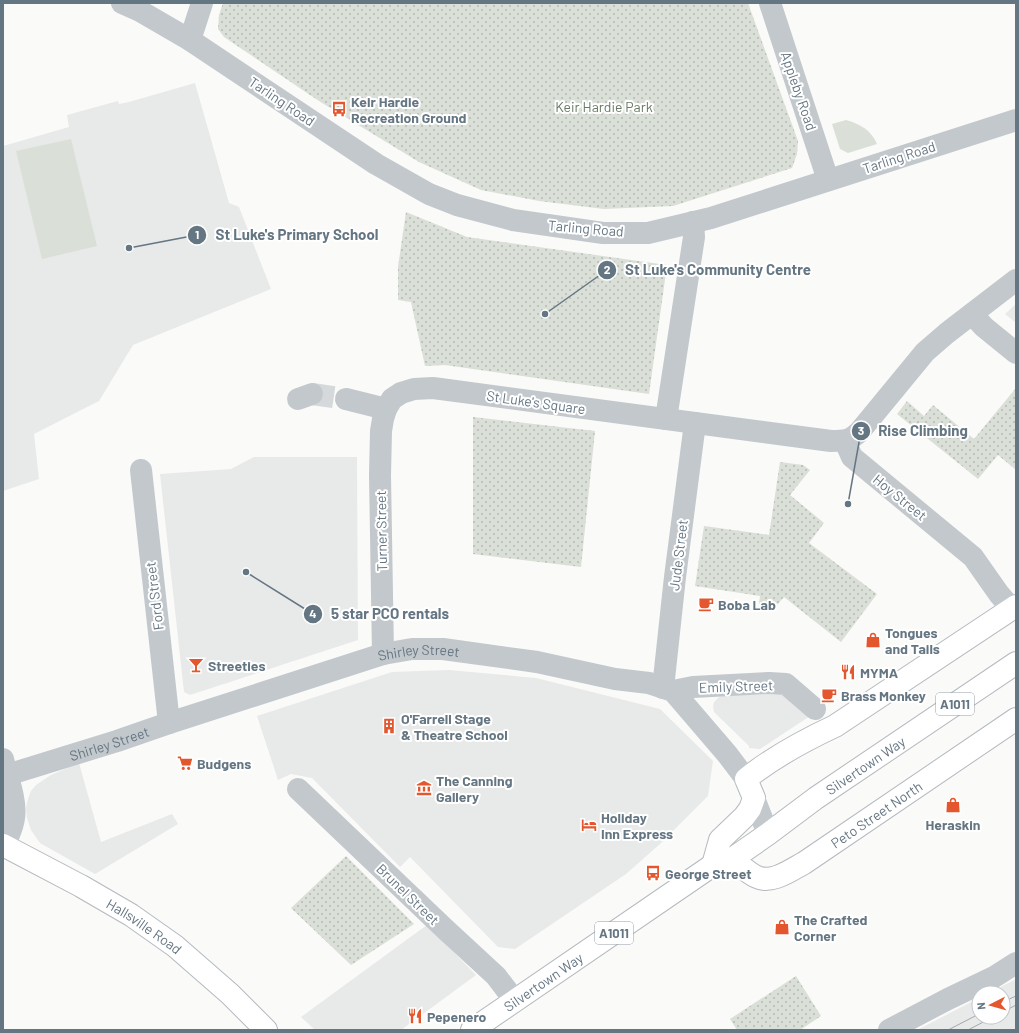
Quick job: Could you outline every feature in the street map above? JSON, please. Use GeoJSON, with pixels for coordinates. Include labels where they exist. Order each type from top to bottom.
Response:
{"type":"FeatureCollection","features":[{"type":"Feature","properties":{"kind":"street","name":"Tarling Road"},"geometry":{"type":"LineString","coordinates":[[122,3],[190,40],[376,164],[429,194],[457,205],[513,220],[603,233],[648,233],[711,218],[1016,120]]}},
{"type":"Feature","properties":{"kind":"street"},"geometry":{"type":"LineString","coordinates":[[190,40],[202,3]]}},
{"type":"Feature","properties":{"kind":"street","name":"Appleby Road"},"geometry":{"type":"LineString","coordinates":[[770,3],[828,180]]}},
{"type":"Feature","properties":{"kind":"street"},"geometry":{"type":"LineString","coordinates":[[666,419],[694,237],[693,222]]}},
{"type":"Feature","properties":{"kind":"street"},"geometry":{"type":"LineString","coordinates":[[695,423],[831,441],[845,441],[853,438],[925,352],[1016,280]]}},
{"type":"Feature","properties":{"kind":"street"},"geometry":{"type":"LineString","coordinates":[[972,314],[984,327],[1016,353]]}},
{"type":"Feature","properties":{"kind":"street","name":"St Luke's Square"},"geometry":{"type":"LineString","coordinates":[[386,409],[392,400],[401,393],[414,389],[433,388],[695,423]]}},
{"type":"Feature","properties":{"kind":"street"},"geometry":{"type":"LineString","coordinates":[[346,399],[386,409]]}},
{"type":"Feature","properties":{"kind":"street","name":"Turner Street"},"geometry":{"type":"LineString","coordinates":[[383,654],[380,475],[381,431],[386,409]]}},
{"type":"Feature","properties":{"kind":"street","name":"Jude Street"},"geometry":{"type":"LineString","coordinates":[[668,690],[675,577],[695,423]]}},
{"type":"Feature","properties":{"kind":"street","name":"Hoy Street"},"geometry":{"type":"LineString","coordinates":[[845,441],[852,457],[973,556],[999,594],[1014,608]]}},
{"type":"Feature","properties":{"kind":"street","name":"Ford Street"},"geometry":{"type":"LineString","coordinates":[[141,470],[169,722]]}},
{"type":"Feature","properties":{"kind":"street"},"geometry":{"type":"LineString","coordinates":[[722,862],[720,840],[744,817],[750,809],[750,789],[763,765],[808,739],[835,726],[1014,608]]}},
{"type":"Feature","properties":{"kind":"street","name":"Shirley Street"},"geometry":{"type":"LineString","coordinates":[[5,767],[117,741],[169,722],[383,654],[412,649],[442,650],[537,662],[615,678],[649,683],[668,690]]}},
{"type":"Feature","properties":{"kind":"street","name":"Silvertown Way"},"geometry":{"type":"LineString","coordinates":[[472,1030],[722,862],[768,834],[816,798],[1016,663]]}},
{"type":"Feature","properties":{"kind":"street","name":"Emily Street"},"geometry":{"type":"LineString","coordinates":[[668,690],[693,687],[769,683],[786,684],[815,709]]}},
{"type":"Feature","properties":{"kind":"street"},"geometry":{"type":"LineString","coordinates":[[668,690],[728,754],[750,789],[768,834]]}},
{"type":"Feature","properties":{"kind":"street","name":"Peto Street North"},"geometry":{"type":"LineString","coordinates":[[722,862],[758,878],[767,879],[779,876],[804,863],[1016,719]]}},
{"type":"Feature","properties":{"kind":"street"},"geometry":{"type":"LineString","coordinates":[[4,845],[11,831],[14,817],[14,804],[5,767]]}},
{"type":"Feature","properties":{"kind":"street","name":"Brunel Street"},"geometry":{"type":"LineString","coordinates":[[298,789],[445,930],[496,976],[515,1001]]}},
{"type":"Feature","properties":{"kind":"street","name":"Hallsville Road"},"geometry":{"type":"LineString","coordinates":[[4,845],[81,886],[131,915],[175,946],[230,994],[266,1030]]}},
{"type":"Feature","properties":{"kind":"street"},"geometry":{"type":"LineString","coordinates":[[889,1030],[994,977],[1016,963]]}},
{"type":"Feature","properties":{"kind":"shaded area"},"geometry":{"type":"Polygon","coordinates":[[[195,83],[229,203],[239,207],[271,289],[133,345],[99,401],[34,434],[39,479],[3,491],[3,146],[69,127],[67,115],[118,101],[119,104],[129,102],[195,83]]]}},
{"type":"Feature","properties":{"kind":"shaded area"},"geometry":{"type":"Polygon","coordinates":[[[1016,304],[1016,323],[1005,314],[1016,304]]]}},
{"type":"Feature","properties":{"kind":"shaded area"},"geometry":{"type":"Polygon","coordinates":[[[254,457],[357,457],[358,640],[190,695],[184,692],[160,474],[231,469],[254,457]]]}},
{"type":"Feature","properties":{"kind":"shaded area"},"geometry":{"type":"Polygon","coordinates":[[[449,670],[536,678],[660,709],[713,761],[708,796],[660,844],[626,874],[515,949],[498,947],[410,857],[400,867],[312,778],[291,774],[278,780],[257,716],[392,672],[449,670]]]}},
{"type":"Feature","properties":{"kind":"shaded area"},"geometry":{"type":"Polygon","coordinates":[[[781,694],[810,716],[760,749],[749,748],[749,746],[714,712],[714,702],[719,697],[781,694]]]}},
{"type":"Feature","properties":{"kind":"shaded area"},"geometry":{"type":"Polygon","coordinates":[[[79,763],[101,842],[172,814],[178,824],[95,874],[40,843],[31,830],[27,818],[26,808],[31,791],[36,785],[51,775],[79,763]]]}},
{"type":"Feature","properties":{"kind":"shaded area"},"geometry":{"type":"Polygon","coordinates":[[[427,925],[476,975],[401,1030],[315,1030],[301,1017],[427,925]]]}},
{"type":"Feature","properties":{"kind":"shaded area"},"geometry":{"type":"Polygon","coordinates":[[[1016,979],[1016,1030],[917,1030],[971,1002],[971,1025],[1011,1025],[1011,985],[1004,985],[1016,979]]]}},
{"type":"Feature","properties":{"kind":"green space","name":"Keir Hardie Park"},"geometry":{"type":"Polygon","coordinates":[[[223,3],[748,3],[798,141],[797,154],[792,168],[673,206],[604,209],[539,201],[481,190],[419,162],[319,101],[224,37],[218,29],[219,15],[223,3]]]}},
{"type":"Feature","properties":{"kind":"green space"},"geometry":{"type":"Polygon","coordinates":[[[846,120],[856,123],[868,131],[875,139],[877,144],[848,153],[840,149],[832,124],[846,120]]]}},
{"type":"Feature","properties":{"kind":"green space"},"geometry":{"type":"Polygon","coordinates":[[[71,139],[97,246],[42,259],[16,151],[71,139]]]}},
{"type":"Feature","properties":{"kind":"green space"},"geometry":{"type":"Polygon","coordinates":[[[406,212],[467,237],[667,265],[649,394],[445,365],[425,366],[411,302],[398,300],[398,267],[406,212]]]}},
{"type":"Feature","properties":{"kind":"green space"},"geometry":{"type":"Polygon","coordinates":[[[1016,388],[1016,470],[998,455],[978,479],[897,414],[907,401],[924,416],[933,405],[974,439],[1016,388]]]}},
{"type":"Feature","properties":{"kind":"green space"},"geometry":{"type":"Polygon","coordinates":[[[473,417],[595,431],[581,567],[473,554],[473,417]]]}},
{"type":"Feature","properties":{"kind":"green space"},"geometry":{"type":"Polygon","coordinates":[[[780,462],[803,465],[810,470],[790,495],[824,523],[809,543],[877,594],[841,642],[784,597],[776,606],[759,604],[760,596],[695,586],[704,526],[769,535],[780,462]]]}},
{"type":"Feature","properties":{"kind":"green space"},"geometry":{"type":"Polygon","coordinates":[[[346,856],[414,924],[351,965],[291,908],[346,856]]]}},
{"type":"Feature","properties":{"kind":"green space"},"geometry":{"type":"Polygon","coordinates":[[[796,976],[821,1016],[800,1030],[737,1030],[730,1019],[796,976]]]}},
{"type":"Feature","properties":{"kind":"tunnel"},"geometry":{"type":"LineString","coordinates":[[312,394],[346,399]]}},
{"type":"Feature","properties":{"kind":"tram line"},"geometry":{"type":"LineString","coordinates":[[1011,998],[1016,996]]}},
{"type":"Feature","properties":{"kind":"tram line"},"geometry":{"type":"LineString","coordinates":[[1011,1008],[1016,1005]]}},
{"type":"Feature","properties":{"kind":"tram line"},"geometry":{"type":"LineString","coordinates":[[948,1030],[971,1018]]}},
{"type":"Feature","properties":{"kind":"tram line"},"geometry":{"type":"LineString","coordinates":[[968,1030],[978,1025]]}},
{"type":"Feature","properties":{"kind":"place","name":"Keir Hardie Recreation Ground"},"geometry":{"type":"Point","coordinates":[339,109]}},
{"type":"Feature","properties":{"kind":"place","name":"St Luke's Primary School"},"geometry":{"type":"Point","coordinates":[129,248]}},
{"type":"Feature","properties":{"kind":"place","name":"St Luke's Community Centre"},"geometry":{"type":"Point","coordinates":[545,314]}},
{"type":"Feature","properties":{"kind":"place","name":"Rise Climbing"},"geometry":{"type":"Point","coordinates":[848,504]}},
{"type":"Feature","properties":{"kind":"place","name":"5 star PCO rentals"},"geometry":{"type":"Point","coordinates":[246,572]}},
{"type":"Feature","properties":{"kind":"place","name":"Boba Lab"},"geometry":{"type":"Point","coordinates":[706,604]}},
{"type":"Feature","properties":{"kind":"place","name":"Tongues and Tails"},"geometry":{"type":"Point","coordinates":[873,640]}},
{"type":"Feature","properties":{"kind":"place","name":"Streeties"},"geometry":{"type":"Point","coordinates":[196,665]}},
{"type":"Feature","properties":{"kind":"place","name":"MYMA"},"geometry":{"type":"Point","coordinates":[848,672]}},
{"type":"Feature","properties":{"kind":"place","name":"Brass Monkey"},"geometry":{"type":"Point","coordinates":[829,695]}},
{"type":"Feature","properties":{"kind":"place","name":"O'Farrell Stage & Theatre School"},"geometry":{"type":"Point","coordinates":[389,726]}},
{"type":"Feature","properties":{"kind":"place","name":"Budgens"},"geometry":{"type":"Point","coordinates":[185,763]}},
{"type":"Feature","properties":{"kind":"place","name":"The Canning Gallery"},"geometry":{"type":"Point","coordinates":[424,788]}},
{"type":"Feature","properties":{"kind":"place","name":"Heraskin"},"geometry":{"type":"Point","coordinates":[953,805]}},
{"type":"Feature","properties":{"kind":"place","name":"Holiday Inn Express"},"geometry":{"type":"Point","coordinates":[589,825]}},
{"type":"Feature","properties":{"kind":"place","name":"George Street"},"geometry":{"type":"Point","coordinates":[653,873]}},
{"type":"Feature","properties":{"kind":"place","name":"The Crafted Corner"},"geometry":{"type":"Point","coordinates":[782,927]}},
{"type":"Feature","properties":{"kind":"place","name":"Pepenero"},"geometry":{"type":"Point","coordinates":[415,1016]}}]}
